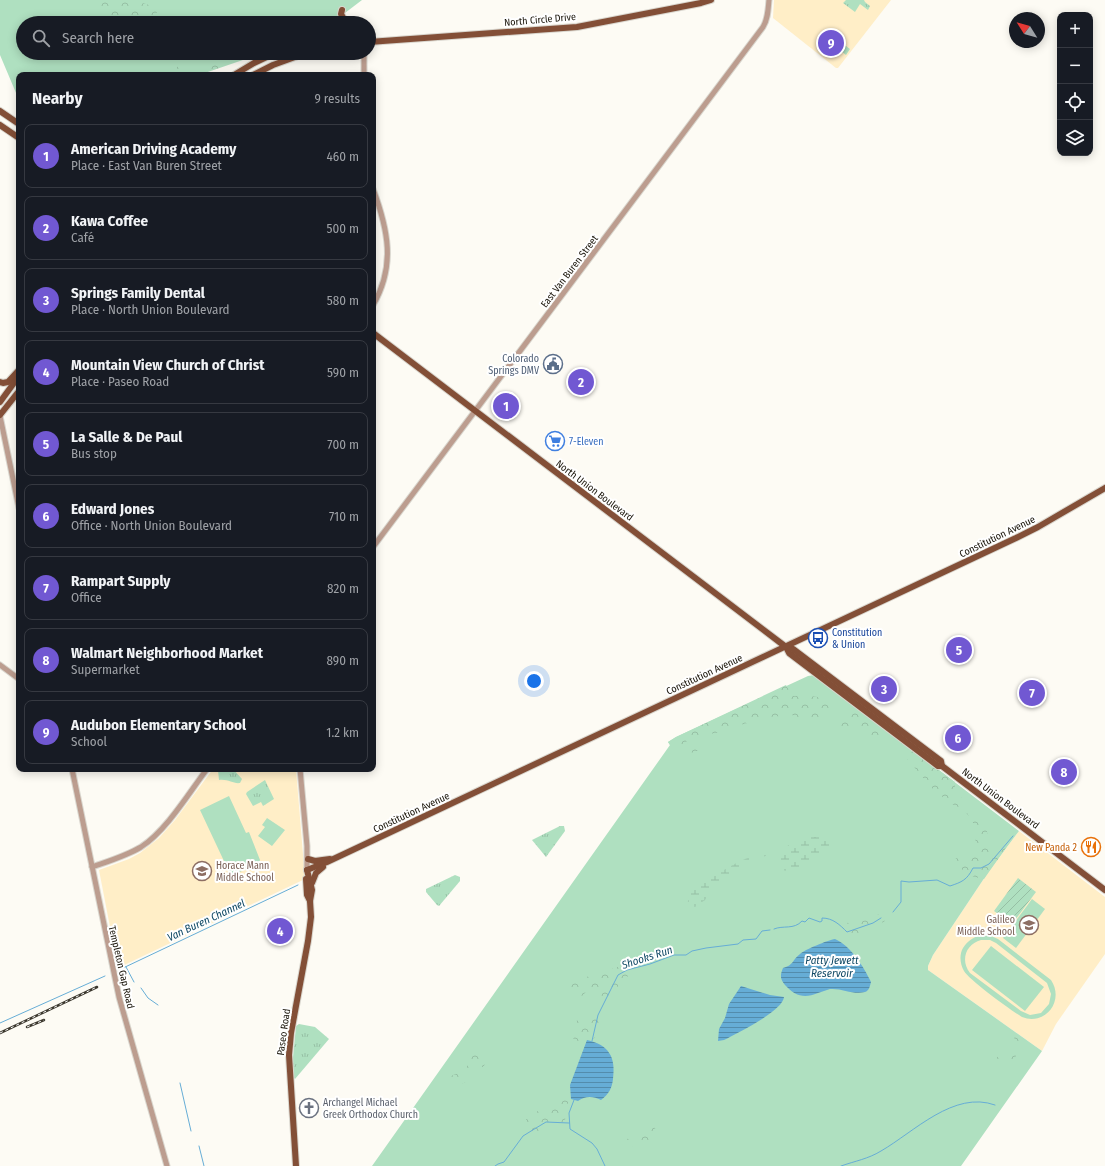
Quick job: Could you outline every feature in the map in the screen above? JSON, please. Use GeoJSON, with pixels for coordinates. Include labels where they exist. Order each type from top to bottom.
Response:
{"type":"FeatureCollection","features":[{"type":"Feature","properties":{"kind":"main road","name":"North Circle Drive"},"geometry":{"type":"LineString","coordinates":[[376,41],[577,27],[711,0]]}},
{"type":"Feature","properties":{"kind":"main road"},"geometry":{"type":"LineString","coordinates":[[342,10],[342,16]]}},
{"type":"Feature","properties":{"kind":"main road"},"geometry":{"type":"LineString","coordinates":[[239,72],[260,60]]}},
{"type":"Feature","properties":{"kind":"main road"},"geometry":{"type":"LineString","coordinates":[[259,72],[287,60]]}},
{"type":"Feature","properties":{"kind":"main road"},"geometry":{"type":"LineString","coordinates":[[0,111],[16,122]]}},
{"type":"Feature","properties":{"kind":"main road"},"geometry":{"type":"LineString","coordinates":[[0,124],[16,136]]}},
{"type":"Feature","properties":{"kind":"main road","name":"North Union Boulevard"},"geometry":{"type":"LineString","coordinates":[[376,335],[786,647],[791,655],[938,766],[942,766],[1105,890]]}},
{"type":"Feature","properties":{"kind":"main road"},"geometry":{"type":"LineString","coordinates":[[0,382],[8,382],[16,373]]}},
{"type":"Feature","properties":{"kind":"main road"},"geometry":{"type":"LineString","coordinates":[[0,402],[16,380]]}},
{"type":"Feature","properties":{"kind":"main road"},"geometry":{"type":"LineString","coordinates":[[0,415],[16,395]]}},
{"type":"Feature","properties":{"kind":"main road","name":"Constitution Avenue"},"geometry":{"type":"LineString","coordinates":[[307,870],[335,859],[1030,532],[1105,488]]}},
{"type":"Feature","properties":{"kind":"main road"},"geometry":{"type":"LineString","coordinates":[[308,859],[318,861],[335,859]]}},
{"type":"Feature","properties":{"kind":"main road"},"geometry":{"type":"LineString","coordinates":[[312,890],[313,876],[327,862]]}},
{"type":"Feature","properties":{"kind":"main road","name":"Paseo Road"},"geometry":{"type":"LineString","coordinates":[[296,1166],[289,1056],[291,1033],[311,917],[310,901],[312,890],[307,870]]}},
{"type":"Feature","properties":{"kind":"main road","name":"Paseo Road"},"geometry":{"type":"LineString","coordinates":[[307,870],[307,895],[310,901]]}},
{"type":"Feature","properties":{"kind":"street","name":"East Van Buren Street"},"geometry":{"type":"LineString","coordinates":[[376,543],[766,23],[769,0]]}},
{"type":"Feature","properties":{"kind":"street"},"geometry":{"type":"LineString","coordinates":[[364,60],[364,72]]}},
{"type":"Feature","properties":{"kind":"street"},"geometry":{"type":"LineString","coordinates":[[376,198],[384,222],[388,255],[383,282],[376,300]]}},
{"type":"Feature","properties":{"kind":"street"},"geometry":{"type":"LineString","coordinates":[[0,415],[16,493]]}},
{"type":"Feature","properties":{"kind":"street"},"geometry":{"type":"LineString","coordinates":[[0,665],[16,677]]}},
{"type":"Feature","properties":{"kind":"street","name":"Templeton Gap Road"},"geometry":{"type":"LineString","coordinates":[[73,772],[103,926],[119,997],[167,1166]]}},
{"type":"Feature","properties":{"kind":"street"},"geometry":{"type":"LineString","coordinates":[[92,867],[122,857],[148,842],[162,828],[205,772]]}},
{"type":"Feature","properties":{"kind":"street","name":"Paseo Road"},"geometry":{"type":"LineString","coordinates":[[300,772],[308,859],[307,870]]}},
{"type":"Feature","properties":{"kind":"shaded area"},"geometry":{"type":"Polygon","coordinates":[[[774,0],[891,0],[838,68],[836,68],[773,18],[774,0]]]}},
{"type":"Feature","properties":{"kind":"shaded area","name":"Horace Mann Middle School"},"geometry":{"type":"Polygon","coordinates":[[[211,772],[296,772],[305,879],[118,968],[99,870],[129,859],[140,853],[159,838],[175,820],[211,772]]]}},
{"type":"Feature","properties":{"kind":"shaded area","name":"Galileo Middle School"},"geometry":{"type":"Polygon","coordinates":[[[1019,831],[1105,897],[1105,954],[1056,1024],[1042,1051],[928,970],[928,966],[933,955],[989,871],[1019,831]]]}},
{"type":"Feature","properties":{"kind":"green space"},"geometry":{"type":"Polygon","coordinates":[[[0,0],[362,0],[341,16],[16,16],[16,60],[237,60],[201,72],[16,72],[16,93],[0,55],[0,0]]]}},
{"type":"Feature","properties":{"kind":"green space"},"geometry":{"type":"Polygon","coordinates":[[[101,0],[124,1],[148,5],[154,7],[158,11],[154,16],[101,16],[101,0]]]}},
{"type":"Feature","properties":{"kind":"green space"},"geometry":{"type":"Polygon","coordinates":[[[846,0],[864,0],[870,6],[868,10],[860,4],[855,12],[843,3],[846,0]]]}},
{"type":"Feature","properties":{"kind":"green space"},"geometry":{"type":"Polygon","coordinates":[[[830,32],[836,36],[835,38],[850,49],[846,55],[825,38],[830,32]]]}},
{"type":"Feature","properties":{"kind":"green space"},"geometry":{"type":"Polygon","coordinates":[[[191,60],[193,63],[187,72],[169,72],[176,68],[183,61],[191,60]]]}},
{"type":"Feature","properties":{"kind":"green space"},"geometry":{"type":"Polygon","coordinates":[[[215,60],[243,60],[208,72],[200,72],[199,70],[216,61],[215,60]]]}},
{"type":"Feature","properties":{"kind":"green space"},"geometry":{"type":"Polygon","coordinates":[[[814,675],[1019,831],[989,871],[933,955],[928,966],[928,970],[1042,1051],[961,1166],[372,1166],[670,745],[668,742],[808,676],[814,675]]]}},
{"type":"Feature","properties":{"kind":"green space"},"geometry":{"type":"Polygon","coordinates":[[[786,685],[792,696],[814,696],[835,703],[830,715],[818,721],[806,721],[792,715],[770,717],[725,729],[716,733],[695,736],[687,739],[686,743],[690,746],[703,747],[694,753],[686,751],[677,744],[670,745],[668,742],[676,737],[786,685]]]}},
{"type":"Feature","properties":{"kind":"green space"},"geometry":{"type":"Polygon","coordinates":[[[853,713],[863,713],[955,782],[955,790],[986,827],[990,847],[995,847],[1010,842],[984,879],[973,877],[963,871],[955,859],[968,853],[975,847],[976,831],[972,820],[964,810],[950,803],[933,789],[907,759],[899,747],[885,739],[836,725],[843,716],[853,713]]]}},
{"type":"Feature","properties":{"kind":"green space"},"geometry":{"type":"Polygon","coordinates":[[[218,772],[236,772],[242,779],[240,783],[219,780],[218,772]]]}},
{"type":"Feature","properties":{"kind":"green space"},"geometry":{"type":"Polygon","coordinates":[[[265,780],[274,799],[263,806],[261,802],[253,806],[246,794],[265,780]]]}},
{"type":"Feature","properties":{"kind":"green space"},"geometry":{"type":"Polygon","coordinates":[[[229,796],[246,833],[249,832],[260,860],[259,863],[231,876],[200,810],[229,796]]]}},
{"type":"Feature","properties":{"kind":"green space"},"geometry":{"type":"Polygon","coordinates":[[[267,818],[285,830],[272,846],[258,836],[265,827],[262,825],[267,818]]]}},
{"type":"Feature","properties":{"kind":"green space"},"geometry":{"type":"Polygon","coordinates":[[[560,826],[564,826],[565,831],[546,857],[532,840],[560,826]]]}},
{"type":"Feature","properties":{"kind":"green space"},"geometry":{"type":"Polygon","coordinates":[[[809,837],[826,837],[836,842],[832,849],[802,868],[789,871],[782,870],[780,866],[781,850],[792,843],[809,837]]]}},
{"type":"Feature","properties":{"kind":"green space"},"geometry":{"type":"Polygon","coordinates":[[[767,851],[770,854],[740,867],[731,875],[716,884],[705,900],[695,907],[687,905],[690,893],[708,880],[736,863],[767,851]]]}},
{"type":"Feature","properties":{"kind":"green space"},"geometry":{"type":"Polygon","coordinates":[[[455,875],[460,877],[460,881],[439,906],[437,905],[426,892],[426,889],[455,875]]]}},
{"type":"Feature","properties":{"kind":"green space"},"geometry":{"type":"Polygon","coordinates":[[[1018,878],[1036,892],[1012,924],[994,911],[1018,878]]]}},
{"type":"Feature","properties":{"kind":"green space"},"geometry":{"type":"Polygon","coordinates":[[[1032,899],[1045,909],[1016,948],[1003,938],[1032,899]]]}},
{"type":"Feature","properties":{"kind":"green space"},"geometry":{"type":"Polygon","coordinates":[[[881,913],[885,921],[871,929],[861,932],[857,937],[853,938],[842,930],[850,920],[862,921],[881,913]]]}},
{"type":"Feature","properties":{"kind":"green space"},"geometry":{"type":"Polygon","coordinates":[[[991,936],[998,939],[1051,980],[1055,988],[1056,996],[1050,1010],[1045,1015],[1030,1019],[1022,1017],[991,995],[964,971],[961,962],[962,951],[969,941],[974,937],[991,936]],[[981,940],[976,942],[968,949],[965,963],[970,973],[1021,1011],[1030,1015],[1041,1013],[1049,1004],[1051,994],[1047,983],[996,943],[990,940],[981,940]]]}},
{"type":"Feature","properties":{"kind":"green space"},"geometry":{"type":"Polygon","coordinates":[[[991,946],[1044,987],[1025,1011],[972,970],[991,946]]]}},
{"type":"Feature","properties":{"kind":"green space"},"geometry":{"type":"Polygon","coordinates":[[[615,967],[622,967],[634,973],[623,979],[613,994],[604,997],[589,989],[582,996],[576,997],[568,986],[590,975],[606,973],[615,967]]]}},
{"type":"Feature","properties":{"kind":"green space"},"geometry":{"type":"Polygon","coordinates":[[[594,1015],[599,1022],[595,1038],[574,1041],[573,1029],[575,1022],[582,1018],[594,1015]]]}},
{"type":"Feature","properties":{"kind":"green space"},"geometry":{"type":"Polygon","coordinates":[[[299,1024],[315,1027],[329,1039],[295,1079],[293,1077],[293,1057],[296,1026],[299,1024]]]}},
{"type":"Feature","properties":{"kind":"green space"},"geometry":{"type":"Polygon","coordinates":[[[1012,1033],[1022,1043],[1020,1051],[1013,1060],[1000,1061],[996,1058],[999,1056],[1011,1055],[1016,1042],[1012,1033]]]}},
{"type":"Feature","properties":{"kind":"green space"},"geometry":{"type":"Polygon","coordinates":[[[474,1051],[480,1055],[486,1063],[483,1067],[473,1066],[468,1081],[461,1084],[452,1082],[449,1077],[466,1069],[468,1064],[466,1059],[468,1052],[474,1051]]]}},
{"type":"Feature","properties":{"kind":"green space"},"geometry":{"type":"Polygon","coordinates":[[[562,1099],[568,1101],[568,1108],[563,1128],[556,1124],[548,1126],[542,1135],[532,1137],[521,1133],[524,1122],[531,1115],[537,1111],[544,1114],[562,1099]]]}},
{"type":"Feature","properties":{"kind":"green space"},"geometry":{"type":"Polygon","coordinates":[[[650,1126],[654,1127],[657,1131],[653,1137],[644,1143],[632,1146],[622,1155],[619,1154],[621,1141],[645,1134],[646,1130],[650,1126]]]}},
{"type":"Feature","properties":{"kind":"water","name":"Patty Jewett Reservoir"},"geometry":{"type":"Polygon","coordinates":[[[835,939],[841,942],[852,952],[865,970],[871,982],[867,991],[856,993],[839,989],[830,989],[808,996],[792,992],[781,979],[783,968],[791,964],[802,952],[835,939]]]}},
{"type":"Feature","properties":{"kind":"water"},"geometry":{"type":"Polygon","coordinates":[[[741,986],[770,995],[784,997],[782,1003],[768,1015],[748,1027],[724,1040],[718,1041],[719,1029],[725,1018],[729,1004],[741,986]]]}},
{"type":"Feature","properties":{"kind":"water"},"geometry":{"type":"Polygon","coordinates":[[[587,1040],[601,1045],[609,1053],[612,1058],[614,1071],[613,1082],[608,1093],[601,1100],[589,1097],[578,1101],[571,1099],[570,1085],[587,1040]]]}},
{"type":"Feature","properties":{"kind":"waterway","name":"Shooks Run"},"geometry":{"type":"LineString","coordinates":[[893,912],[901,902],[901,881],[909,882],[937,880],[950,886],[958,883],[964,880],[973,868],[981,868],[989,864],[1013,836]]}},
{"type":"Feature","properties":{"kind":"waterway","name":"Van Buren Channel"},"geometry":{"type":"LineString","coordinates":[[121,969],[298,885]]}},
{"type":"Feature","properties":{"kind":"waterway","name":"Shooks Run"},"geometry":{"type":"LineString","coordinates":[[774,929],[796,925],[802,921],[805,922],[809,918],[820,922],[822,921],[822,918],[826,918],[839,924],[847,932],[873,923],[881,918]]}},
{"type":"Feature","properties":{"kind":"waterway","name":"Shooks Run"},"geometry":{"type":"LineString","coordinates":[[592,1041],[598,1015],[618,975],[627,970],[650,964],[674,955],[686,955],[692,951],[738,944],[743,940],[756,939],[762,931],[770,930]]}},
{"type":"Feature","properties":{"kind":"waterway","name":"Shooks Run"},"geometry":{"type":"LineString","coordinates":[[126,967],[134,982]]}},
{"type":"Feature","properties":{"kind":"waterway","name":"Van Buren Channel"},"geometry":{"type":"LineString","coordinates":[[0,1023],[105,976]]}},
{"type":"Feature","properties":{"kind":"waterway","name":"Shooks Run"},"geometry":{"type":"LineString","coordinates":[[141,988],[148,998],[158,1005]]}},
{"type":"Feature","properties":{"kind":"waterway","name":"Shooks Run"},"geometry":{"type":"LineString","coordinates":[[180,1083],[191,1131]]}},
{"type":"Feature","properties":{"kind":"waterway","name":"Shooks Run"},"geometry":{"type":"LineString","coordinates":[[574,1100],[569,1113],[570,1129],[592,1143],[597,1149],[605,1166]]}},
{"type":"Feature","properties":{"kind":"waterway","name":"Shooks Run"},"geometry":{"type":"LineString","coordinates":[[841,1166],[876,1154],[935,1115],[950,1108],[965,1103],[980,1102],[995,1105]]}},
{"type":"Feature","properties":{"kind":"waterway","name":"Shooks Run"},"geometry":{"type":"LineString","coordinates":[[495,1166],[504,1162],[523,1136],[546,1122],[569,1123]]}},
{"type":"Feature","properties":{"kind":"waterway","name":"Shooks Run"},"geometry":{"type":"LineString","coordinates":[[199,1146],[204,1166]]}},
{"type":"Feature","properties":{"kind":"railway"},"geometry":{"type":"LineString","coordinates":[[0,1033],[97,987]]}},
{"type":"Feature","properties":{"kind":"railway"},"geometry":{"type":"LineString","coordinates":[[27,1027],[44,1020]]}},
{"type":"Feature","properties":{"kind":"place","name":"Audubon Elementary School"},"geometry":{"type":"Point","coordinates":[831,43]}},
{"type":"Feature","properties":{"kind":"place","name":"Colorado Springs DMV"},"geometry":{"type":"Point","coordinates":[553,364]}},
{"type":"Feature","properties":{"kind":"place","name":"Kawa Coffee"},"geometry":{"type":"Point","coordinates":[581,382]}},
{"type":"Feature","properties":{"kind":"place","name":"American Driving Academy"},"geometry":{"type":"Point","coordinates":[506,406]}},
{"type":"Feature","properties":{"kind":"place","name":"7-Eleven"},"geometry":{"type":"Point","coordinates":[555,441]}},
{"type":"Feature","properties":{"kind":"place","name":"Constitution & Union"},"geometry":{"type":"Point","coordinates":[818,638]}},
{"type":"Feature","properties":{"kind":"place","name":"La Salle & De Paul"},"geometry":{"type":"Point","coordinates":[959,650]}},
{"type":"Feature","properties":{"kind":"place","name":"Springs Family Dental"},"geometry":{"type":"Point","coordinates":[884,689]}},
{"type":"Feature","properties":{"kind":"place","name":"Rampart Supply"},"geometry":{"type":"Point","coordinates":[1032,693]}},
{"type":"Feature","properties":{"kind":"place","name":"Edward Jones"},"geometry":{"type":"Point","coordinates":[958,738]}},
{"type":"Feature","properties":{"kind":"place","name":"Walmart Neighborhood Market"},"geometry":{"type":"Point","coordinates":[1064,772]}},
{"type":"Feature","properties":{"kind":"place","name":"New Panda 2"},"geometry":{"type":"Point","coordinates":[1091,847]}},
{"type":"Feature","properties":{"kind":"place","name":"Horace Mann Middle School"},"geometry":{"type":"Point","coordinates":[202,871]}},
{"type":"Feature","properties":{"kind":"place","name":"Galileo Middle School"},"geometry":{"type":"Point","coordinates":[1029,925]}},
{"type":"Feature","properties":{"kind":"place","name":"Mountain View Church of Christ"},"geometry":{"type":"Point","coordinates":[280,931]}},
{"type":"Feature","properties":{"kind":"place","name":"Archangel Michael Greek Orthodox Church"},"geometry":{"type":"Point","coordinates":[309,1108]}}]}
